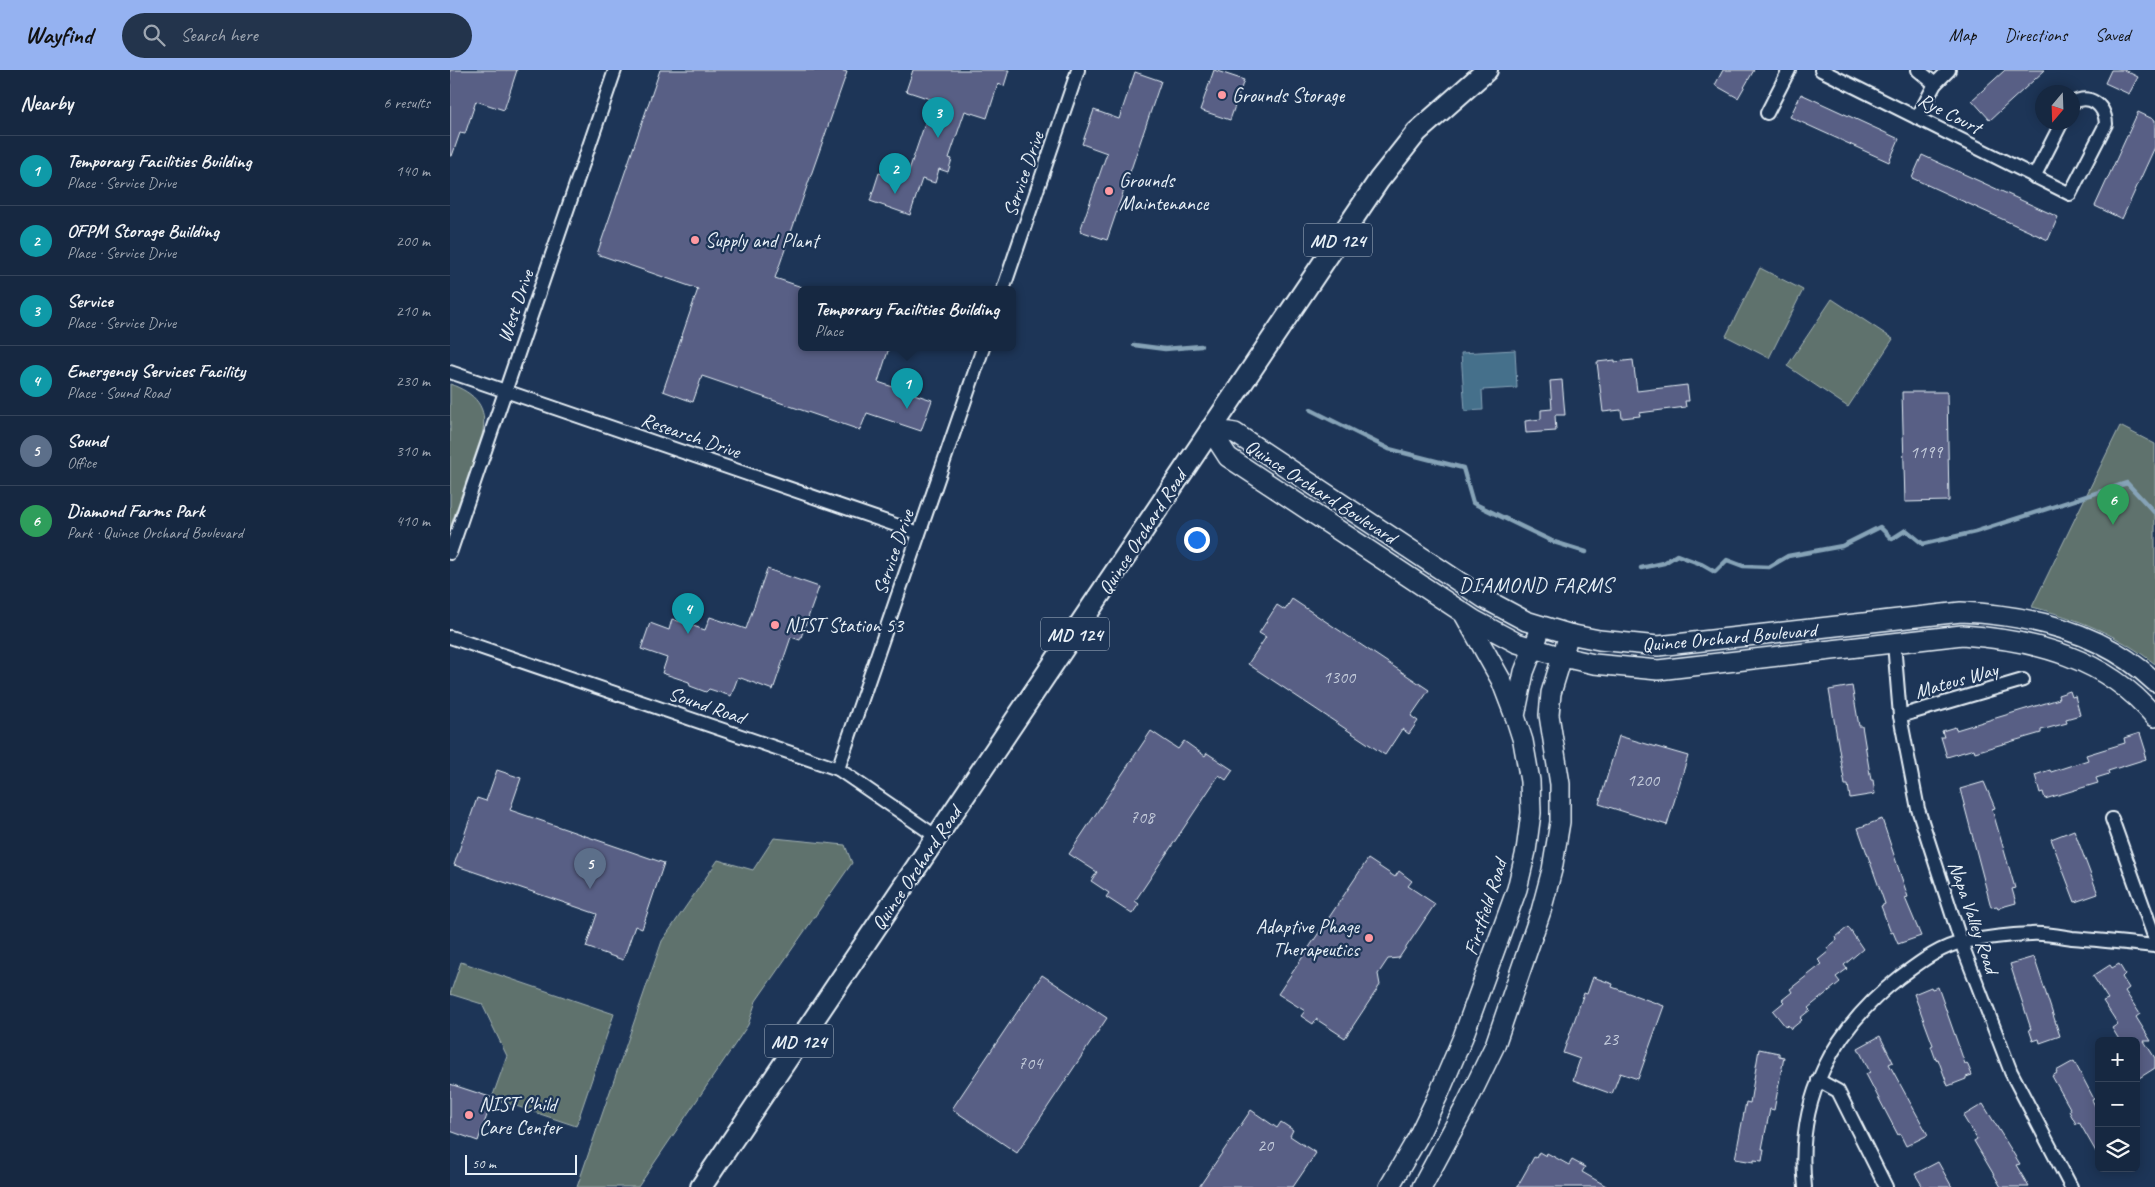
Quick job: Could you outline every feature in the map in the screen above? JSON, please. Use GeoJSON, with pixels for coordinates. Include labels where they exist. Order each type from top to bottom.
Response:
{"type":"FeatureCollection","features":[{"type":"Feature","properties":{"kind":"main road","name":"Quince Orchard Road"},"geometry":{"type":"LineString","coordinates":[[701,1187],[1379,180],[1417,132],[1445,105],[1488,70]]}},
{"type":"Feature","properties":{"kind":"street","name":"West Drive"},"geometry":{"type":"LineString","coordinates":[[450,553],[615,70]]}},
{"type":"Feature","properties":{"kind":"street","name":"Service Drive"},"geometry":{"type":"LineString","coordinates":[[1003,286],[1078,70]]}},
{"type":"Feature","properties":{"kind":"street"},"geometry":{"type":"LineString","coordinates":[[1768,113],[1789,70]]}},
{"type":"Feature","properties":{"kind":"street","name":"Rye Court"},"geometry":{"type":"LineString","coordinates":[[1821,70],[2070,194],[2106,124],[2106,114],[2101,106],[2091,99],[2080,98]]}},
{"type":"Feature","properties":{"kind":"street"},"geometry":{"type":"LineString","coordinates":[[1918,70],[1936,84]]}},
{"type":"Feature","properties":{"kind":"street"},"geometry":{"type":"LineString","coordinates":[[1917,118],[1936,84],[1948,70]]}},
{"type":"Feature","properties":{"kind":"street"},"geometry":{"type":"LineString","coordinates":[[2034,177],[2058,130]]}},
{"type":"Feature","properties":{"kind":"street","name":"Service Drive"},"geometry":{"type":"LineString","coordinates":[[838,769],[982,351]]}},
{"type":"Feature","properties":{"kind":"street","name":"Research Drive"},"geometry":{"type":"LineString","coordinates":[[450,372],[919,533]]}},
{"type":"Feature","properties":{"kind":"street","name":"Quince Orchard Boulevard"},"geometry":{"type":"LineString","coordinates":[[1210,429],[1228,457],[1463,613],[1516,643],[1594,664],[1658,670],[1962,636],[1990,637],[2044,647],[2100,671],[2126,687],[2155,717]]}},
{"type":"Feature","properties":{"kind":"street","name":"Quince Orchard Boulevard"},"geometry":{"type":"LineString","coordinates":[[1210,429],[1235,434],[1485,599],[1526,621],[1569,634],[1599,640],[1658,646],[1961,612],[1993,613],[2050,624],[2076,633],[2140,668],[2155,682]]}},
{"type":"Feature","properties":{"kind":"street"},"geometry":{"type":"LineString","coordinates":[[1463,613],[1494,667],[1515,716]]}},
{"type":"Feature","properties":{"kind":"street","name":"Firstfield Road"},"geometry":{"type":"LineString","coordinates":[[1390,1187],[1420,1133],[1440,1091],[1463,1037],[1517,889],[1526,851],[1531,813],[1530,781],[1523,741],[1515,716],[1524,672],[1541,625]]}},
{"type":"Feature","properties":{"kind":"street"},"geometry":{"type":"LineString","coordinates":[[1422,1187],[1465,1108],[1495,1044],[1552,870],[1560,822],[1560,784],[1550,714],[1551,693],[1569,634]]}},
{"type":"Feature","properties":{"kind":"street","name":"Sound Road"},"geometry":{"type":"LineString","coordinates":[[450,637],[838,769],[937,837]]}},
{"type":"Feature","properties":{"kind":"street","name":"Napa Valley Road"},"geometry":{"type":"LineString","coordinates":[[1894,643],[1900,716],[1918,809],[1961,942],[2011,1072],[2071,1187]]}},
{"type":"Feature","properties":{"kind":"street","name":"Mateus Way"},"geometry":{"type":"LineString","coordinates":[[1900,716],[2023,680]]}},
{"type":"Feature","properties":{"kind":"street"},"geometry":{"type":"LineString","coordinates":[[2112,819],[2155,939]]}},
{"type":"Feature","properties":{"kind":"street"},"geometry":{"type":"LineString","coordinates":[[1805,1187],[1802,1164],[1804,1137],[1818,1080],[1830,1055],[1847,1028],[1875,996],[1925,958],[1961,942],[2032,934],[2155,946]]}},
{"type":"Feature","properties":{"kind":"street"},"geometry":{"type":"LineString","coordinates":[[1818,1080],[1838,1091],[1886,1187]]}},
{"type":"Feature","properties":{"kind":"green space"},"geometry":{"type":"Polygon","coordinates":[[[1760,268],[1803,290],[1769,358],[1726,336],[1760,268]]]}},
{"type":"Feature","properties":{"kind":"green space"},"geometry":{"type":"Polygon","coordinates":[[[1832,299],[1893,339],[1848,407],[1787,366],[1832,299]]]}},
{"type":"Feature","properties":{"kind":"green space"},"geometry":{"type":"Polygon","coordinates":[[[450,384],[467,392],[478,402],[482,409],[484,425],[450,528],[450,384]]]}},
{"type":"Feature","properties":{"kind":"green space"},"geometry":{"type":"Polygon","coordinates":[[[2120,426],[2155,444],[2155,664],[2112,636],[2065,616],[2032,607],[2120,426]]]}},
{"type":"Feature","properties":{"kind":"green space"},"geometry":{"type":"Polygon","coordinates":[[[774,838],[845,845],[852,863],[756,1001],[748,1025],[638,1187],[577,1187],[662,941],[718,860],[753,870],[774,838]]]}},
{"type":"Feature","properties":{"kind":"green space"},"geometry":{"type":"Polygon","coordinates":[[[461,962],[614,1014],[576,1126],[492,1098],[507,1056],[482,1004],[450,994],[461,962]]]}},
{"type":"Feature","properties":{"kind":"water"},"geometry":{"type":"Polygon","coordinates":[[[1515,350],[1517,388],[1482,390],[1483,410],[1465,411],[1461,353],[1515,350]]]}},
{"type":"Feature","properties":{"kind":"building"},"geometry":{"type":"Polygon","coordinates":[[[450,70],[517,70],[504,110],[476,101],[465,134],[460,133],[452,156],[450,156],[450,70]]]}},
{"type":"Feature","properties":{"kind":"building","name":"Supply and Plant"},"geometry":{"type":"Polygon","coordinates":[[[660,70],[840,70],[847,72],[775,278],[799,286],[798,351],[888,351],[878,382],[932,400],[921,431],[867,413],[860,430],[702,376],[693,402],[663,391],[698,289],[597,254],[660,70]]]}},
{"type":"Feature","properties":{"kind":"building"},"geometry":{"type":"Polygon","coordinates":[[[913,70],[1009,70],[1004,86],[998,84],[987,118],[965,111],[949,158],[952,159],[948,172],[939,169],[935,183],[922,179],[910,215],[870,201],[879,173],[905,182],[933,100],[906,91],[913,70]]]}},
{"type":"Feature","properties":{"kind":"building","name":"Grounds Storage"},"geometry":{"type":"Polygon","coordinates":[[[1214,70],[1244,80],[1230,120],[1200,110],[1214,70]]]}},
{"type":"Feature","properties":{"kind":"building"},"geometry":{"type":"Polygon","coordinates":[[[1723,70],[1754,70],[1738,98],[1715,85],[1723,70]]]}},
{"type":"Feature","properties":{"kind":"building"},"geometry":{"type":"Polygon","coordinates":[[[2005,70],[2045,70],[1990,120],[1972,100],[2005,70]]]}},
{"type":"Feature","properties":{"kind":"building"},"geometry":{"type":"Polygon","coordinates":[[[2111,70],[2124,70],[2138,77],[2129,94],[2105,83],[2111,70]]]}},
{"type":"Feature","properties":{"kind":"building","name":"Grounds Maintenance"},"geometry":{"type":"Polygon","coordinates":[[[1135,72],[1161,81],[1107,240],[1080,231],[1107,153],[1082,144],[1094,110],[1119,119],[1135,72]]]}},
{"type":"Feature","properties":{"kind":"building"},"geometry":{"type":"Polygon","coordinates":[[[1801,94],[1899,139],[1889,162],[1790,117],[1801,94]]]}},
{"type":"Feature","properties":{"kind":"building"},"geometry":{"type":"Polygon","coordinates":[[[2138,112],[2155,120],[2155,147],[2122,219],[2095,206],[2138,112]]]}},
{"type":"Feature","properties":{"kind":"building"},"geometry":{"type":"Polygon","coordinates":[[[1922,155],[2058,217],[2048,240],[1912,178],[1922,155]]]}},
{"type":"Feature","properties":{"kind":"building"},"geometry":{"type":"Polygon","coordinates":[[[1615,360],[1615,362],[1633,360],[1637,391],[1687,385],[1689,401],[1685,401],[1686,407],[1639,413],[1640,416],[1622,418],[1621,410],[1603,412],[1597,362],[1615,360]]]}},
{"type":"Feature","properties":{"kind":"building"},"geometry":{"type":"Polygon","coordinates":[[[1562,380],[1565,415],[1555,415],[1556,431],[1526,433],[1525,421],[1541,419],[1541,410],[1552,409],[1550,381],[1562,380]]]}},
{"type":"Feature","properties":{"kind":"building"},"geometry":{"type":"Polygon","coordinates":[[[1902,392],[1947,392],[1949,501],[1905,502],[1902,392]]]}},
{"type":"Feature","properties":{"kind":"building"},"geometry":{"type":"Polygon","coordinates":[[[767,569],[819,587],[800,640],[791,637],[773,690],[738,677],[731,696],[709,689],[706,692],[690,686],[689,682],[662,673],[667,658],[641,649],[650,623],[669,630],[672,619],[705,630],[710,617],[746,629],[767,569]]]}},
{"type":"Feature","properties":{"kind":"building"},"geometry":{"type":"Polygon","coordinates":[[[1292,599],[1429,690],[1411,716],[1418,721],[1409,734],[1402,729],[1385,755],[1248,664],[1266,637],[1259,633],[1277,605],[1285,610],[1292,599]]]}},
{"type":"Feature","properties":{"kind":"building"},"geometry":{"type":"Polygon","coordinates":[[[1852,686],[1875,794],[1850,798],[1848,785],[1845,785],[1829,690],[1852,686]]]}},
{"type":"Feature","properties":{"kind":"building"},"geometry":{"type":"Polygon","coordinates":[[[2070,691],[2072,697],[2075,696],[2080,715],[2066,719],[2067,723],[2041,730],[2041,733],[1975,752],[1974,749],[1947,757],[1941,737],[1944,737],[1942,731],[1955,727],[1956,730],[2059,699],[2058,695],[2070,691]]]}},
{"type":"Feature","properties":{"kind":"building"},"geometry":{"type":"Polygon","coordinates":[[[1151,731],[1178,749],[1184,741],[1205,756],[1207,753],[1233,770],[1226,780],[1219,775],[1135,901],[1139,904],[1132,914],[1106,897],[1109,893],[1091,881],[1097,872],[1069,854],[1151,731]]]}},
{"type":"Feature","properties":{"kind":"building"},"geometry":{"type":"Polygon","coordinates":[[[2140,733],[2146,752],[2144,753],[2146,759],[2108,771],[2109,774],[2096,778],[2098,783],[2045,799],[2043,792],[2040,793],[2035,775],[2088,760],[2086,755],[2125,743],[2124,738],[2140,733]]]}},
{"type":"Feature","properties":{"kind":"building"},"geometry":{"type":"Polygon","coordinates":[[[1619,736],[1688,756],[1667,825],[1599,804],[1619,736]]]}},
{"type":"Feature","properties":{"kind":"building"},"geometry":{"type":"Polygon","coordinates":[[[497,770],[521,778],[510,810],[664,863],[642,929],[635,926],[623,960],[586,947],[597,914],[454,865],[477,798],[486,801],[497,770]]]}},
{"type":"Feature","properties":{"kind":"building"},"geometry":{"type":"Polygon","coordinates":[[[1984,782],[1995,808],[1992,809],[2015,888],[2012,889],[2016,903],[1998,908],[1997,906],[1991,907],[1960,789],[1984,782]]]}},
{"type":"Feature","properties":{"kind":"building"},"geometry":{"type":"Polygon","coordinates":[[[1882,819],[1908,897],[1905,898],[1921,936],[1898,944],[1893,932],[1891,933],[1881,906],[1885,904],[1858,828],[1882,819]]]}},
{"type":"Feature","properties":{"kind":"building"},"geometry":{"type":"Polygon","coordinates":[[[2074,830],[2098,894],[2075,902],[2051,839],[2074,830]]]}},
{"type":"Feature","properties":{"kind":"building"},"geometry":{"type":"Polygon","coordinates":[[[1368,859],[1395,877],[1399,871],[1412,881],[1408,886],[1435,904],[1399,958],[1388,959],[1378,974],[1380,985],[1345,1038],[1316,1019],[1313,1024],[1301,1016],[1305,1011],[1278,994],[1368,859]]]}},
{"type":"Feature","properties":{"kind":"building"},"geometry":{"type":"Polygon","coordinates":[[[1848,927],[1863,949],[1844,965],[1847,969],[1836,977],[1840,982],[1808,1008],[1810,1010],[1800,1018],[1802,1020],[1791,1029],[1788,1025],[1786,1027],[1773,1011],[1792,992],[1790,989],[1822,964],[1818,960],[1829,951],[1827,948],[1837,940],[1836,937],[1848,927]]]}},
{"type":"Feature","properties":{"kind":"building"},"geometry":{"type":"Polygon","coordinates":[[[2034,957],[2060,1036],[2040,1043],[2039,1039],[2033,1041],[2029,1029],[2031,1029],[2010,964],[2034,957]]]}},
{"type":"Feature","properties":{"kind":"building"},"geometry":{"type":"Polygon","coordinates":[[[2119,964],[2125,974],[2122,977],[2129,988],[2125,991],[2140,1014],[2136,1017],[2151,1041],[2144,1041],[2155,1058],[2155,1068],[2140,1077],[2140,1037],[2118,1037],[2112,1028],[2118,1024],[2103,1001],[2108,999],[2093,976],[2110,965],[2112,968],[2119,964]]]}},
{"type":"Feature","properties":{"kind":"building"},"geometry":{"type":"Polygon","coordinates":[[[1042,975],[1107,1018],[1017,1153],[952,1109],[1042,975]]]}},
{"type":"Feature","properties":{"kind":"building"},"geometry":{"type":"Polygon","coordinates":[[[1593,977],[1613,984],[1612,987],[1664,1006],[1638,1079],[1620,1073],[1612,1094],[1573,1080],[1580,1059],[1563,1053],[1584,993],[1587,994],[1593,977]]]}},
{"type":"Feature","properties":{"kind":"building"},"geometry":{"type":"Polygon","coordinates":[[[1931,987],[1932,989],[1938,987],[1965,1064],[1967,1063],[1972,1075],[1948,1086],[1938,1059],[1936,1060],[1931,1046],[1933,1045],[1914,994],[1931,987]]]}},
{"type":"Feature","properties":{"kind":"building"},"geometry":{"type":"Polygon","coordinates":[[[1880,1036],[1893,1062],[1889,1064],[1928,1135],[1906,1146],[1900,1134],[1898,1135],[1866,1074],[1870,1072],[1858,1048],[1880,1036]]]}},
{"type":"Feature","properties":{"kind":"building"},"geometry":{"type":"Polygon","coordinates":[[[1759,1049],[1779,1053],[1779,1056],[1784,1057],[1774,1110],[1770,1109],[1762,1149],[1764,1149],[1762,1161],[1754,1160],[1754,1162],[1735,1159],[1746,1102],[1750,1103],[1759,1049]]]}},
{"type":"Feature","properties":{"kind":"building"},"geometry":{"type":"Polygon","coordinates":[[[2074,1061],[2094,1099],[2092,1100],[2095,1106],[2095,1150],[2079,1122],[2076,1124],[2069,1111],[2071,1110],[2052,1076],[2057,1073],[2056,1071],[2074,1061]]]}},
{"type":"Feature","properties":{"kind":"building","name":"NIST Child Care Center"},"geometry":{"type":"Polygon","coordinates":[[[450,1084],[493,1098],[478,1141],[450,1131],[450,1084]]]}},
{"type":"Feature","properties":{"kind":"building"},"geometry":{"type":"Polygon","coordinates":[[[1983,1104],[2020,1164],[2016,1165],[2029,1187],[2001,1187],[1974,1141],[1977,1139],[1963,1116],[1983,1104]]]}},
{"type":"Feature","properties":{"kind":"building"},"geometry":{"type":"Polygon","coordinates":[[[1251,1110],[1277,1128],[1281,1122],[1293,1130],[1290,1136],[1316,1153],[1293,1187],[1199,1187],[1251,1110]]]}},
{"type":"Feature","properties":{"kind":"building"},"geometry":{"type":"Polygon","coordinates":[[[1539,1152],[1546,1156],[1547,1153],[1569,1165],[1572,1160],[1585,1167],[1582,1172],[1608,1187],[1517,1187],[1534,1157],[1536,1158],[1539,1152]]]}},
{"type":"Feature","properties":{"kind":"building"},"geometry":{"type":"Polygon","coordinates":[[[1938,1162],[1952,1187],[1923,1187],[1915,1174],[1938,1162]]]}},
{"type":"Feature","properties":{"kind":"waterway"},"geometry":{"type":"LineString","coordinates":[[1134,345],[1165,349],[1201,346]]}},
{"type":"Feature","properties":{"kind":"waterway"},"geometry":{"type":"LineString","coordinates":[[1311,410],[1389,449],[1463,468],[1473,503],[1554,542],[1586,552]]}},
{"type":"Feature","properties":{"kind":"waterway"},"geometry":{"type":"LineString","coordinates":[[1641,568],[1664,563],[1677,555],[1701,564],[1715,572],[1727,560],[1743,566],[1769,567],[1788,556],[1842,546],[1880,527],[1892,539],[1906,530],[1923,544],[1975,532],[2127,483],[2155,513]]}},
{"type":"Feature","properties":{"kind":"place","name":"Grounds Storage"},"geometry":{"type":"Point","coordinates":[1222,95]}},
{"type":"Feature","properties":{"kind":"place","name":"Service"},"geometry":{"type":"Point","coordinates":[938,138]}},
{"type":"Feature","properties":{"kind":"place","name":"Grounds Maintenance"},"geometry":{"type":"Point","coordinates":[1109,191]}},
{"type":"Feature","properties":{"kind":"place","name":"OFPM Storage Building"},"geometry":{"type":"Point","coordinates":[895,194]}},
{"type":"Feature","properties":{"kind":"place","name":"Supply and Plant"},"geometry":{"type":"Point","coordinates":[695,240]}},
{"type":"Feature","properties":{"kind":"place","name":"Temporary Facilities Building"},"geometry":{"type":"Point","coordinates":[907,409]}},
{"type":"Feature","properties":{"kind":"place","name":"Diamond Farms Park"},"geometry":{"type":"Point","coordinates":[2113,525]}},
{"type":"Feature","properties":{"kind":"place","name":"NIST Station 53"},"geometry":{"type":"Point","coordinates":[775,625]}},
{"type":"Feature","properties":{"kind":"place","name":"Emergency Services Facility"},"geometry":{"type":"Point","coordinates":[688,634]}},
{"type":"Feature","properties":{"kind":"place","name":"Sound"},"geometry":{"type":"Point","coordinates":[590,889]}},
{"type":"Feature","properties":{"kind":"place","name":"Adaptive Phage Therapeutics"},"geometry":{"type":"Point","coordinates":[1369,938]}},
{"type":"Feature","properties":{"kind":"place","name":"NIST Child Care Center"},"geometry":{"type":"Point","coordinates":[469,1115]}},
{"type":"Feature","properties":{"kind":"district","name":"DIAMOND FARMS"},"geometry":{"type":"Point","coordinates":[1536,585]}}]}
